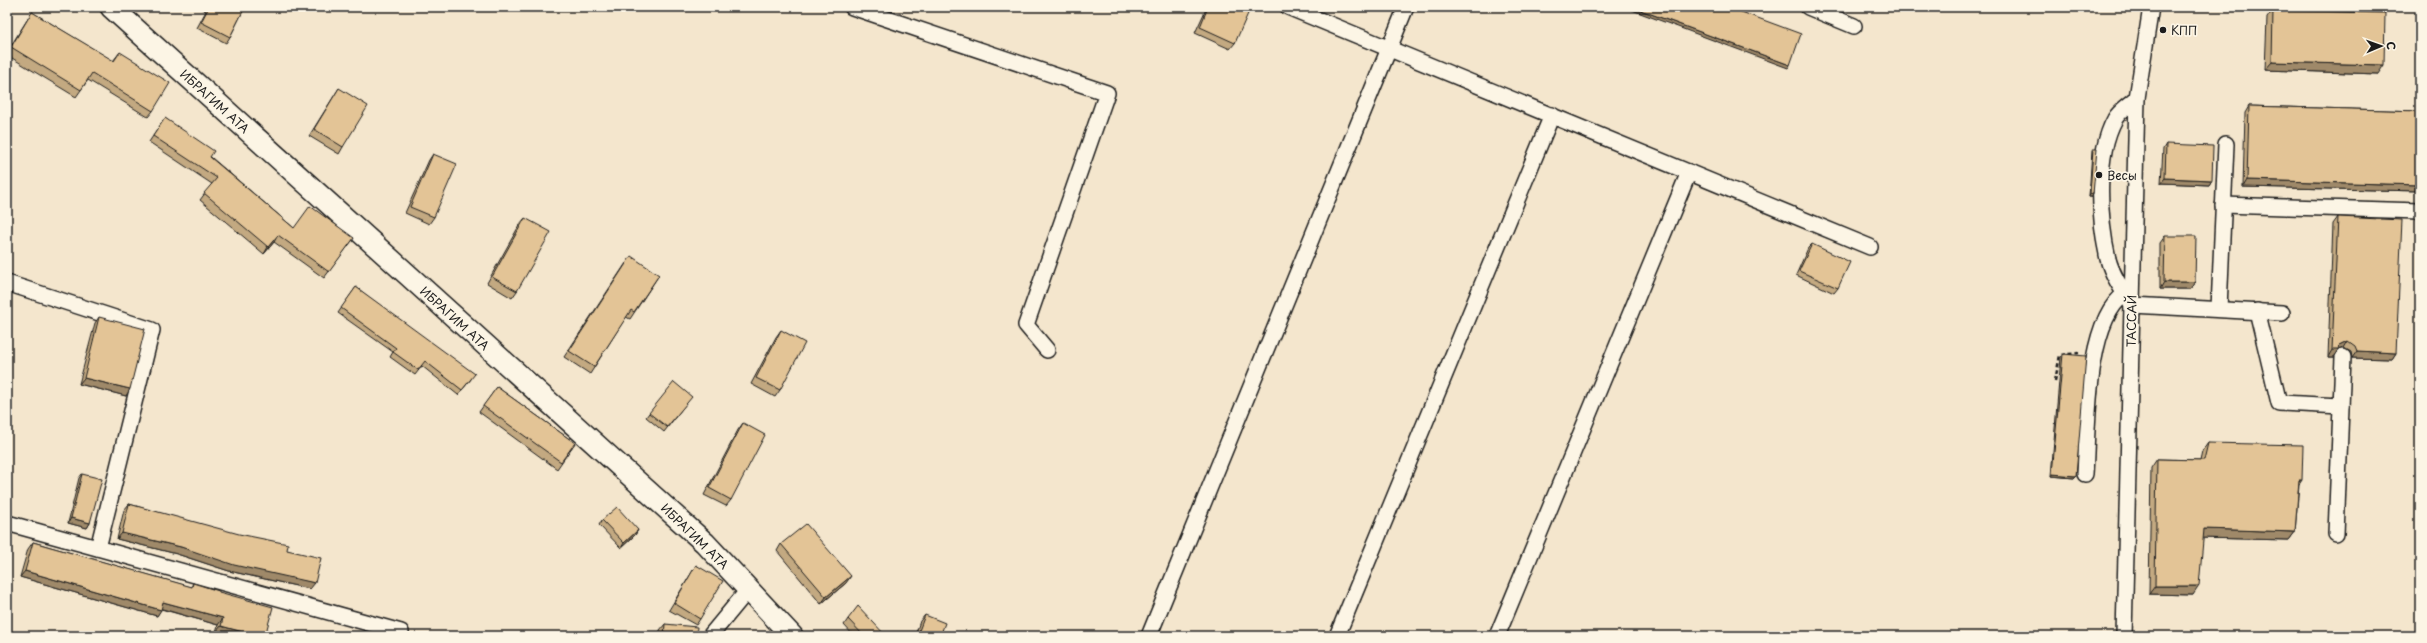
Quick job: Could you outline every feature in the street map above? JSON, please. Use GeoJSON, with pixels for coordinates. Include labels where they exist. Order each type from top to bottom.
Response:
{"type":"FeatureCollection","features":[{"type":"Feature","properties":{"kind":"street","name":"ИБРАГИМ АТА"},"geometry":{"type":"LineString","coordinates":[[111,7],[705,543],[792,636]]}},
{"type":"Feature","properties":{"kind":"street"},"geometry":{"type":"LineString","coordinates":[[852,7],[1107,93],[1026,325],[1047,350]]}},
{"type":"Feature","properties":{"kind":"street"},"geometry":{"type":"LineString","coordinates":[[1288,7],[1870,247]]}},
{"type":"Feature","properties":{"kind":"street"},"geometry":{"type":"LineString","coordinates":[[1149,636],[1406,7]]}},
{"type":"Feature","properties":{"kind":"street"},"geometry":{"type":"LineString","coordinates":[[1808,7],[1854,26]]}},
{"type":"Feature","properties":{"kind":"street","name":"ТАССАЙ"},"geometry":{"type":"LineString","coordinates":[[2124,636],[2128,299],[2137,98],[2151,7]]}},
{"type":"Feature","properties":{"kind":"street"},"geometry":{"type":"LineString","coordinates":[[2128,299],[2108,260],[2100,197],[2103,152],[2116,118],[2137,98]]}},
{"type":"Feature","properties":{"kind":"street"},"geometry":{"type":"LineString","coordinates":[[1337,636],[1552,115]]}},
{"type":"Feature","properties":{"kind":"street"},"geometry":{"type":"LineString","coordinates":[[2219,309],[2226,144]]}},
{"type":"Feature","properties":{"kind":"street"},"geometry":{"type":"LineString","coordinates":[[1497,636],[1689,172]]}},
{"type":"Feature","properties":{"kind":"street"},"geometry":{"type":"LineString","coordinates":[[2224,204],[2420,211]]}},
{"type":"Feature","properties":{"kind":"street"},"geometry":{"type":"LineString","coordinates":[[7,283],[152,330],[98,548]]}},
{"type":"Feature","properties":{"kind":"street"},"geometry":{"type":"LineString","coordinates":[[2085,474],[2093,356],[2109,312],[2118,299],[2219,309],[2282,313]]}},
{"type":"Feature","properties":{"kind":"street"},"geometry":{"type":"LineString","coordinates":[[2257,311],[2278,403],[2341,406]]}},
{"type":"Feature","properties":{"kind":"street"},"geometry":{"type":"LineString","coordinates":[[2336,534],[2343,357]]}},
{"type":"Feature","properties":{"kind":"street"},"geometry":{"type":"LineString","coordinates":[[7,523],[401,632],[400,636]]}},
{"type":"Feature","properties":{"kind":"street"},"geometry":{"type":"LineString","coordinates":[[710,636],[748,590]]}},
{"type":"Feature","properties":{"kind":"path"},"geometry":{"type":"LineString","coordinates":[[2055,381],[2060,355],[2082,353],[2093,356]]}},
{"type":"Feature","properties":{"kind":"building"},"geometry":{"type":"Polygon","coordinates":[[[209,7],[245,7],[230,37],[201,22],[209,7]]]}},
{"type":"Feature","properties":{"kind":"building"},"geometry":{"type":"Polygon","coordinates":[[[1208,7],[1247,7],[1250,9],[1235,43],[1200,27],[1208,7]]]}},
{"type":"Feature","properties":{"kind":"building"},"geometry":{"type":"Polygon","coordinates":[[[1632,7],[1728,7],[1801,34],[1790,65],[1632,7]]]}},
{"type":"Feature","properties":{"kind":"building"},"geometry":{"type":"Polygon","coordinates":[[[2273,10],[2385,13],[2384,65],[2272,62],[2273,10]]]}},
{"type":"Feature","properties":{"kind":"building"},"geometry":{"type":"Polygon","coordinates":[[[32,12],[114,61],[120,52],[170,83],[153,111],[92,73],[81,90],[11,47],[32,12]]]}},
{"type":"Feature","properties":{"kind":"building"},"geometry":{"type":"Polygon","coordinates":[[[339,88],[368,106],[343,147],[314,129],[339,88]]]}},
{"type":"Feature","properties":{"kind":"building"},"geometry":{"type":"Polygon","coordinates":[[[2249,106],[2420,111],[2420,185],[2247,180],[2249,106]]]}},
{"type":"Feature","properties":{"kind":"building"},"geometry":{"type":"Polygon","coordinates":[[[165,118],[214,151],[210,157],[294,228],[310,206],[354,238],[329,272],[278,235],[268,247],[204,193],[217,178],[153,136],[165,118]]]}},
{"type":"Feature","properties":{"kind":"building"},"geometry":{"type":"Polygon","coordinates":[[[2166,144],[2213,146],[2212,180],[2165,178],[2166,144]]]}},
{"type":"Feature","properties":{"kind":"building"},"geometry":{"type":"Polygon","coordinates":[[[2093,149],[2097,149],[2093,194],[2090,194],[2093,149]]]}},
{"type":"Feature","properties":{"kind":"building"},"geometry":{"type":"Polygon","coordinates":[[[433,154],[457,164],[434,217],[410,207],[433,154]]]}},
{"type":"Feature","properties":{"kind":"building"},"geometry":{"type":"Polygon","coordinates":[[[2338,217],[2402,220],[2396,353],[2357,351],[2355,346],[2348,341],[2340,345],[2339,350],[2332,350],[2338,217]]]}},
{"type":"Feature","properties":{"kind":"building"},"geometry":{"type":"Polygon","coordinates":[[[525,218],[551,232],[517,291],[492,277],[525,218]]]}},
{"type":"Feature","properties":{"kind":"building"},"geometry":{"type":"Polygon","coordinates":[[[2165,236],[2196,236],[2195,282],[2164,282],[2165,236]]]}},
{"type":"Feature","properties":{"kind":"building"},"geometry":{"type":"Polygon","coordinates":[[[1812,244],[1850,262],[1838,288],[1799,271],[1812,244]]]}},
{"type":"Feature","properties":{"kind":"building"},"geometry":{"type":"Polygon","coordinates":[[[631,256],[659,275],[634,312],[631,310],[594,367],[569,351],[631,256]]]}},
{"type":"Feature","properties":{"kind":"building"},"geometry":{"type":"Polygon","coordinates":[[[356,287],[475,374],[462,390],[425,361],[418,370],[393,352],[396,348],[341,308],[356,287]]]}},
{"type":"Feature","properties":{"kind":"building"},"geometry":{"type":"Polygon","coordinates":[[[99,317],[145,329],[130,389],[84,378],[99,317]]]}},
{"type":"Feature","properties":{"kind":"building"},"geometry":{"type":"Polygon","coordinates":[[[781,330],[805,343],[780,390],[756,378],[781,330]]]}},
{"type":"Feature","properties":{"kind":"building"},"geometry":{"type":"Polygon","coordinates":[[[2063,354],[2086,356],[2076,476],[2052,474],[2063,354]]]}},
{"type":"Feature","properties":{"kind":"building"},"geometry":{"type":"Polygon","coordinates":[[[674,382],[692,397],[667,427],[649,413],[674,382]]]}},
{"type":"Feature","properties":{"kind":"building"},"geometry":{"type":"Polygon","coordinates":[[[497,387],[575,443],[561,462],[483,406],[497,387]]]}},
{"type":"Feature","properties":{"kind":"building"},"geometry":{"type":"Polygon","coordinates":[[[743,423],[765,435],[731,500],[709,488],[743,423]]]}},
{"type":"Feature","properties":{"kind":"building"},"geometry":{"type":"Polygon","coordinates":[[[2208,443],[2303,445],[2302,480],[2299,480],[2295,532],[2204,529],[2199,586],[2155,586],[2157,459],[2204,460],[2208,443]]]}},
{"type":"Feature","properties":{"kind":"building"},"geometry":{"type":"Polygon","coordinates":[[[82,474],[102,479],[90,523],[71,518],[82,474]]]}},
{"type":"Feature","properties":{"kind":"building"},"geometry":{"type":"Polygon","coordinates":[[[129,504],[239,534],[288,544],[287,550],[321,558],[315,583],[234,565],[181,547],[122,533],[129,504]]]}},
{"type":"Feature","properties":{"kind":"building"},"geometry":{"type":"Polygon","coordinates":[[[617,507],[638,530],[624,543],[602,520],[617,507]]]}},
{"type":"Feature","properties":{"kind":"building"},"geometry":{"type":"Polygon","coordinates":[[[806,524],[851,576],[826,597],[781,544],[806,524]]]}},
{"type":"Feature","properties":{"kind":"building"},"geometry":{"type":"Polygon","coordinates":[[[33,542],[192,587],[193,583],[273,607],[265,636],[258,636],[221,626],[223,618],[163,602],[161,610],[25,571],[33,542]]]}},
{"type":"Feature","properties":{"kind":"building"},"geometry":{"type":"Polygon","coordinates":[[[696,565],[723,581],[700,619],[674,603],[696,565]]]}},
{"type":"Feature","properties":{"kind":"building"},"geometry":{"type":"Polygon","coordinates":[[[858,606],[886,636],[864,636],[848,619],[858,606]]]}},
{"type":"Feature","properties":{"kind":"building"},"geometry":{"type":"Polygon","coordinates":[[[925,615],[945,623],[940,636],[917,636],[925,615]]]}},
{"type":"Feature","properties":{"kind":"building"},"geometry":{"type":"Polygon","coordinates":[[[665,624],[697,627],[696,636],[664,636],[665,624]]]}},
{"type":"Feature","properties":{"kind":"place","name":"КПП"},"geometry":{"type":"Point","coordinates":[2163,30]}},
{"type":"Feature","properties":{"kind":"place","name":"Весы"},"geometry":{"type":"Point","coordinates":[2099,175]}}]}
